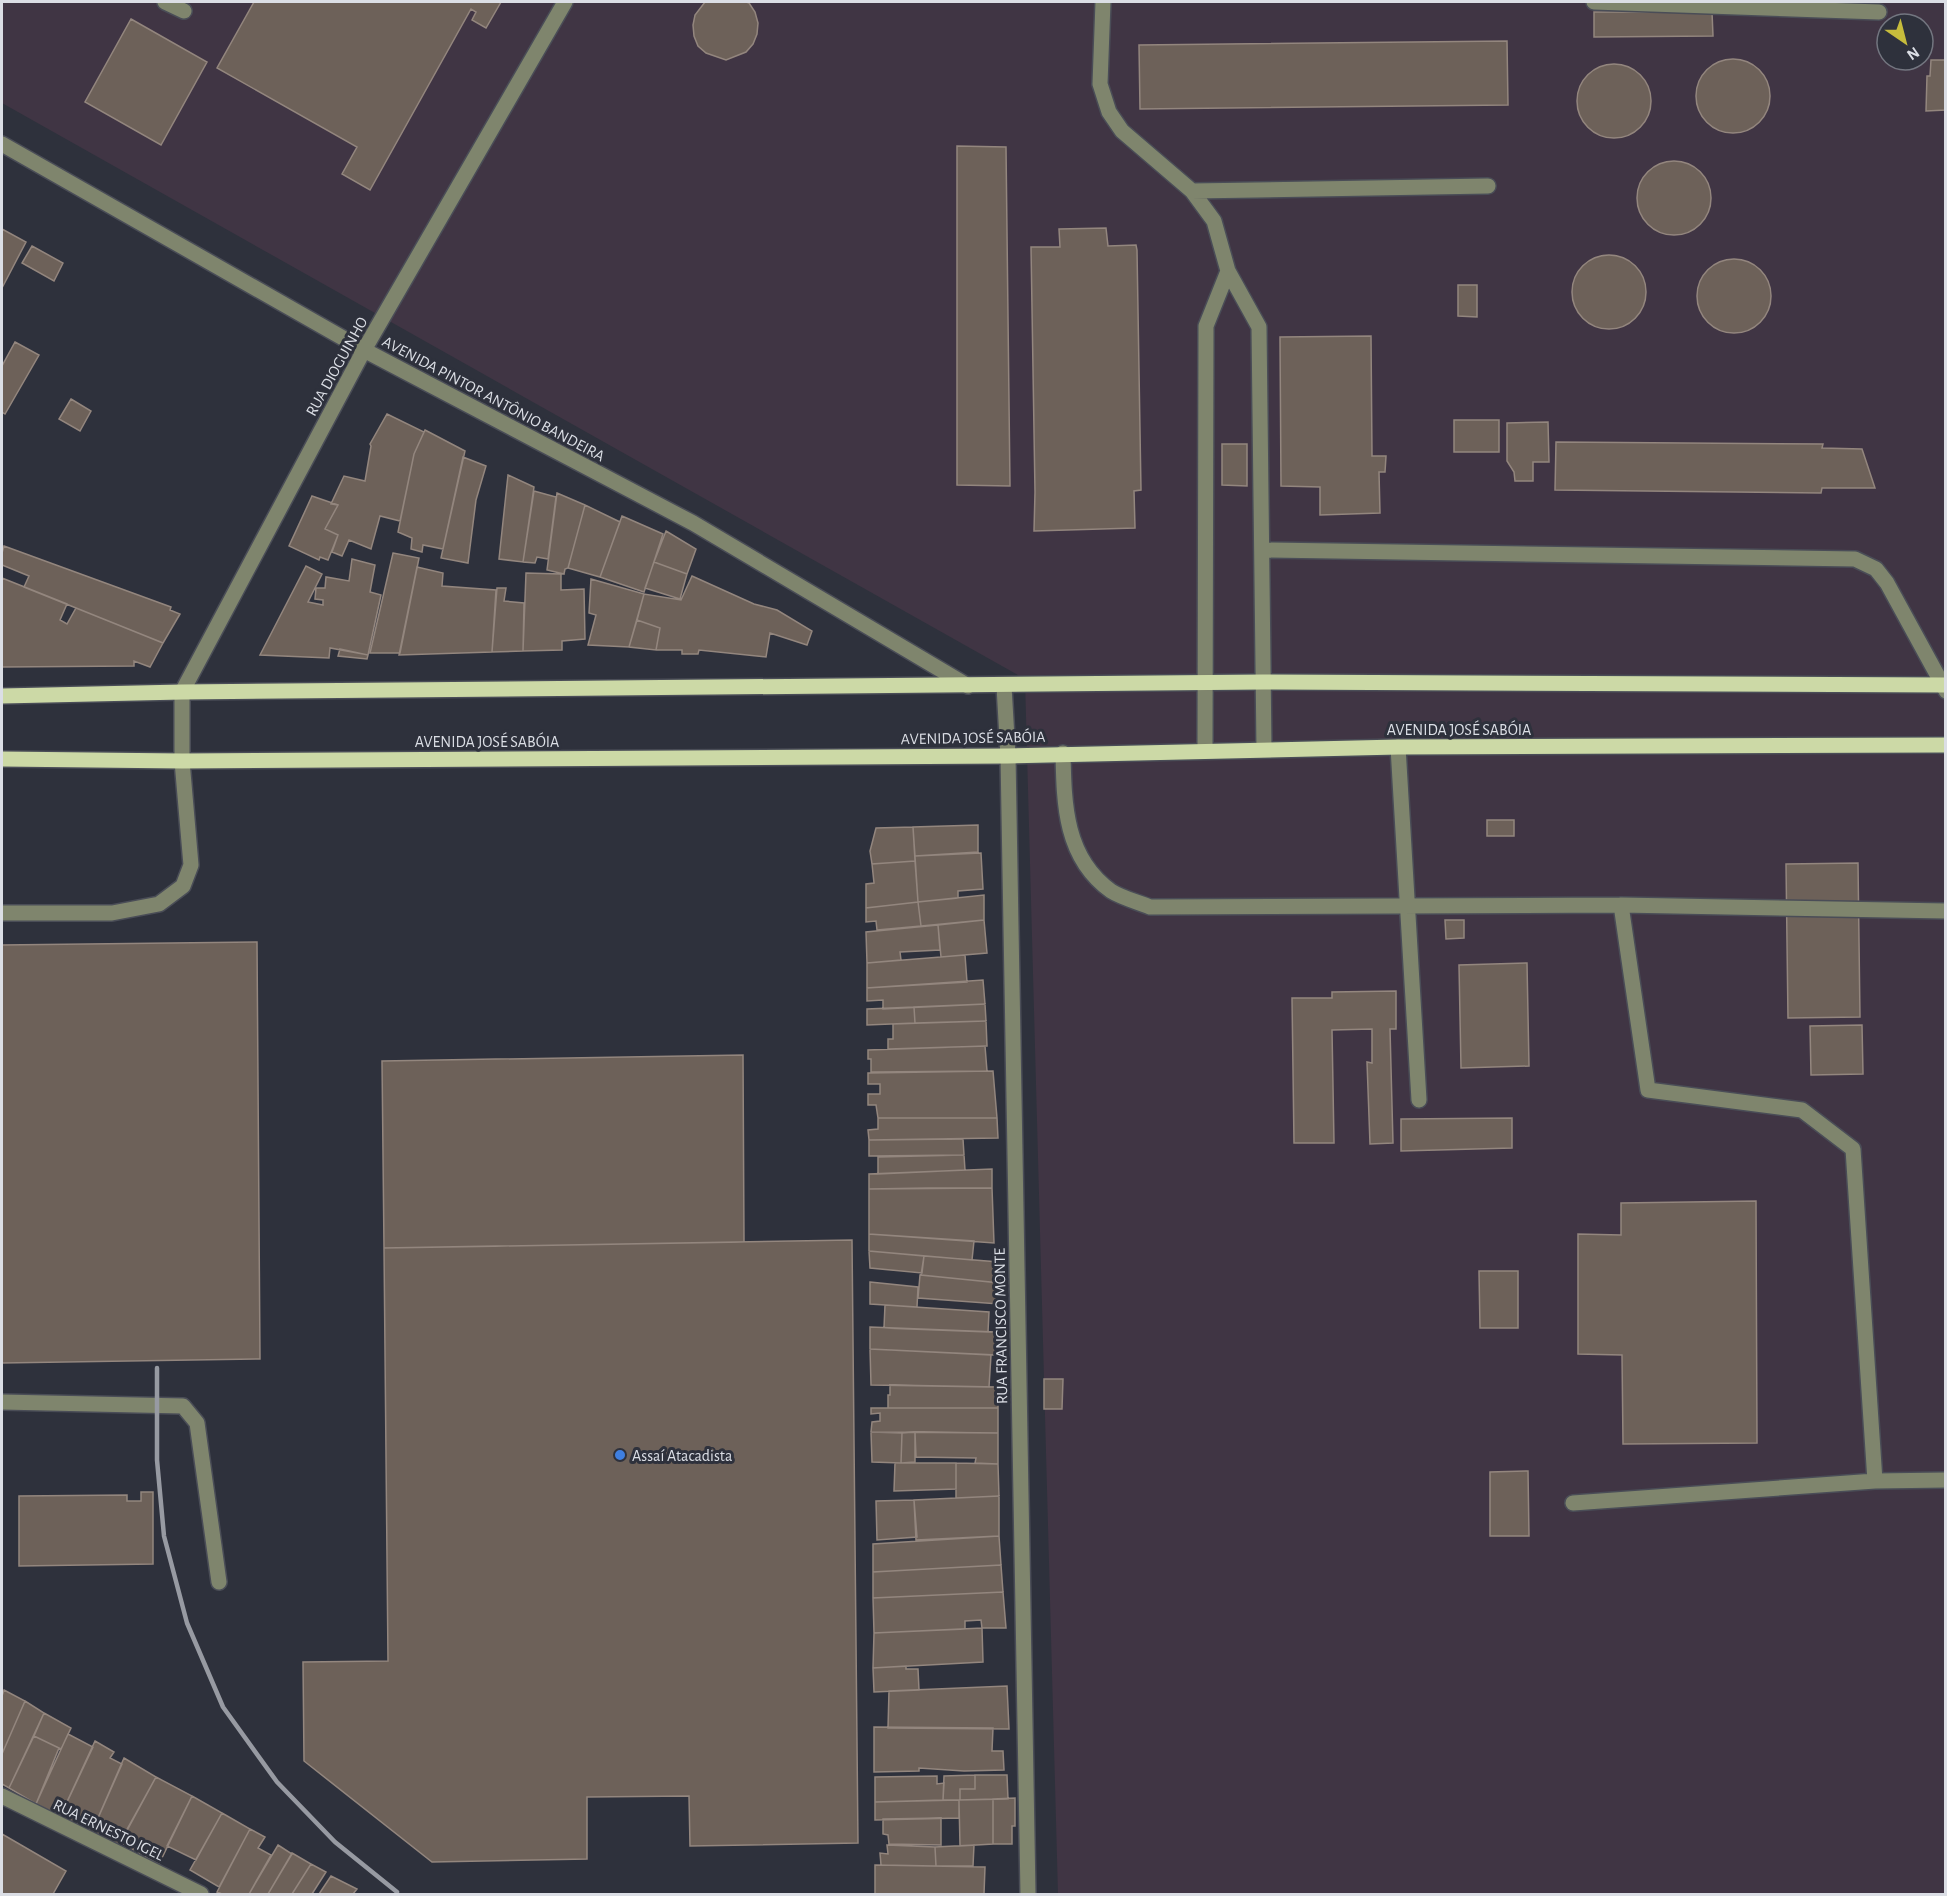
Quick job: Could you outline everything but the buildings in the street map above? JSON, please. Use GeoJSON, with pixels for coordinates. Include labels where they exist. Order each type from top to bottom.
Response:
{"type":"FeatureCollection","features":[{"type":"Feature","properties":{"kind":"main road"},"geometry":{"type":"LineString","coordinates":[[2,696],[182,692],[1263,682],[1944,687]]}},
{"type":"Feature","properties":{"kind":"main road","name":"AVENIDA JOSÉ SABÓIA"},"geometry":{"type":"LineString","coordinates":[[2,759],[182,761],[1008,756],[1398,747],[1946,745]]}},
{"type":"Feature","properties":{"kind":"street"},"geometry":{"type":"LineString","coordinates":[[165,2],[184,11]]}},
{"type":"Feature","properties":{"kind":"street","name":"RUA DIOGUINHO"},"geometry":{"type":"LineString","coordinates":[[2,913],[112,913],[159,904],[183,886],[191,865],[182,761],[182,692],[364,350],[565,2]]}},
{"type":"Feature","properties":{"kind":"street"},"geometry":{"type":"LineString","coordinates":[[1103,2],[1100,84],[1109,112],[1122,131],[1192,191],[1214,221],[1228,271],[1259,327],[1264,749]]}},
{"type":"Feature","properties":{"kind":"street"},"geometry":{"type":"LineString","coordinates":[[1594,2],[1879,12]]}},
{"type":"Feature","properties":{"kind":"street","name":"AVENIDA PINTOR ANTÔNIO BANDEIRA"},"geometry":{"type":"LineString","coordinates":[[2,144],[364,350],[693,523],[968,686]]}},
{"type":"Feature","properties":{"kind":"street"},"geometry":{"type":"LineString","coordinates":[[1192,191],[1488,186]]}},
{"type":"Feature","properties":{"kind":"street"},"geometry":{"type":"LineString","coordinates":[[1205,751],[1206,326],[1228,271]]}},
{"type":"Feature","properties":{"kind":"street"},"geometry":{"type":"LineString","coordinates":[[1262,550],[1855,559],[1876,569],[1887,583],[1944,687]]}},
{"type":"Feature","properties":{"kind":"street"},"geometry":{"type":"LineString","coordinates":[[1004,686],[1008,756]]}},
{"type":"Feature","properties":{"kind":"street"},"geometry":{"type":"LineString","coordinates":[[1398,747],[1419,1100]]}},
{"type":"Feature","properties":{"kind":"street"},"geometry":{"type":"LineString","coordinates":[[1063,753],[1064,802],[1073,842],[1089,870],[1112,891],[1150,907],[1621,905],[1946,911]]}},
{"type":"Feature","properties":{"kind":"street","name":"RUA FRANCISCO MONTE"},"geometry":{"type":"LineString","coordinates":[[1008,756],[1028,1894]]}},
{"type":"Feature","properties":{"kind":"street"},"geometry":{"type":"LineString","coordinates":[[1621,905],[1648,1090],[1802,1110],[1853,1149],[1875,1481]]}},
{"type":"Feature","properties":{"kind":"street"},"geometry":{"type":"LineString","coordinates":[[2,1402],[183,1406],[197,1423],[219,1582]]}},
{"type":"Feature","properties":{"kind":"street"},"geometry":{"type":"LineString","coordinates":[[1573,1503],[1875,1481],[1946,1480]]}},
{"type":"Feature","properties":{"kind":"street","name":"RUA ERNESTO IGEL"},"geometry":{"type":"LineString","coordinates":[[2,1796],[201,1894]]}},
{"type":"Feature","properties":{"kind":"shaded area"},"geometry":{"type":"Polygon","coordinates":[[[2,2],[1945,2],[1945,1894],[1058,1894],[1025,679],[2,103],[2,2]]]}},
{"type":"Feature","properties":{"kind":"railway"},"geometry":{"type":"LineString","coordinates":[[157,1368],[157,1460],[164,1536],[187,1623],[223,1707],[277,1782],[335,1842],[397,1892]]}},
{"type":"Feature","properties":{"kind":"place","name":"Assaí Atacadista"},"geometry":{"type":"Point","coordinates":[620,1455]}}]}
